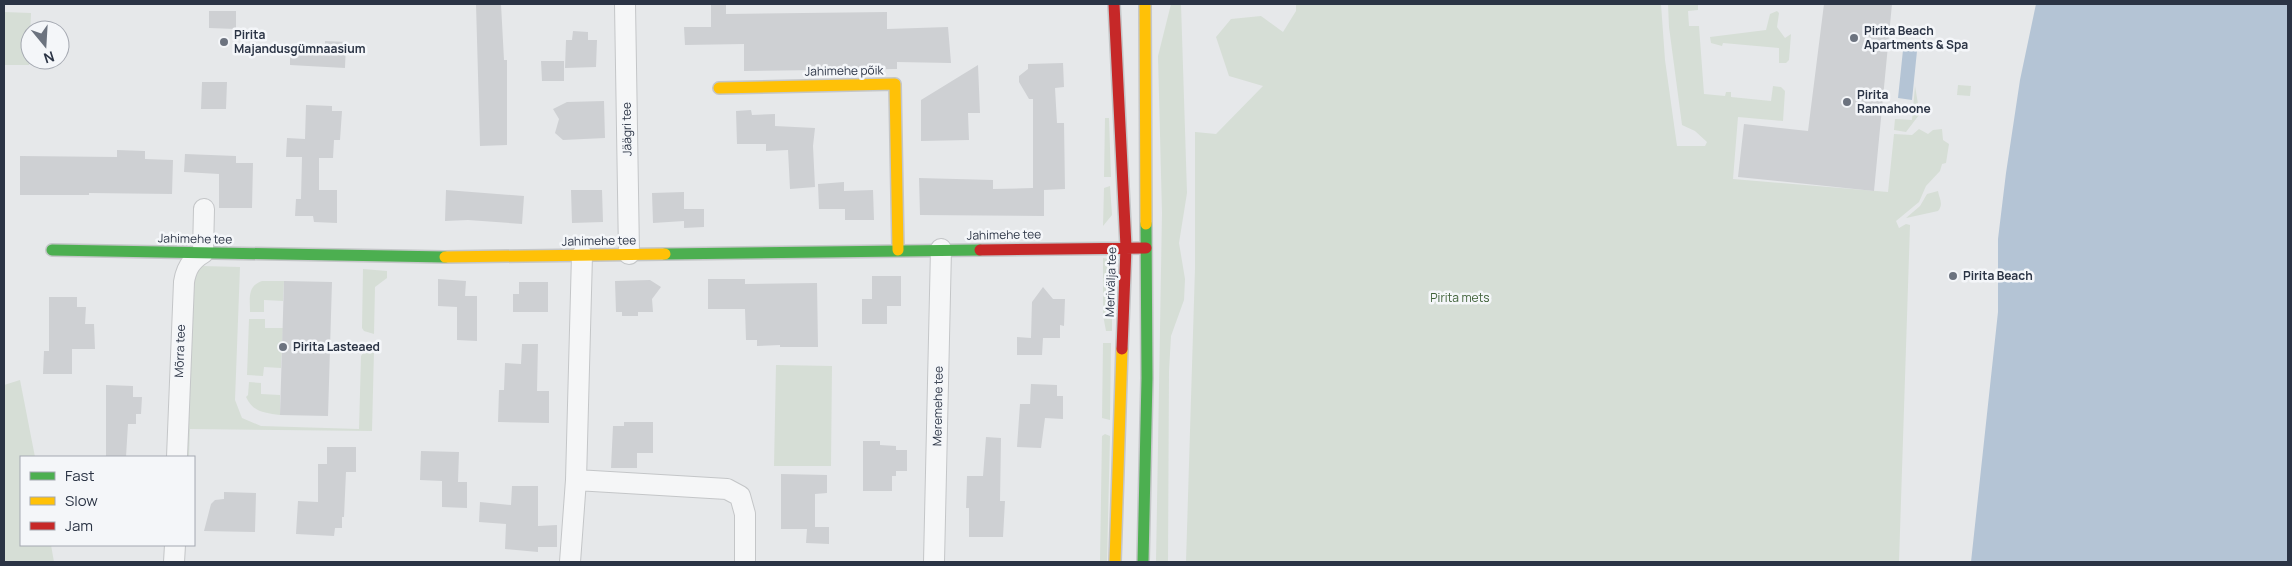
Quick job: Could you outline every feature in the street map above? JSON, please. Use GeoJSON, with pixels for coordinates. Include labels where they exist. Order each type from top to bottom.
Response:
{"type":"FeatureCollection","features":[{"type":"Feature","properties":{"kind":"street","name":"Jäägri tee"},"geometry":{"type":"LineString","coordinates":[[625,4],[629,254]]}},
{"type":"Feature","properties":{"kind":"street","name":"Merivälja tee"},"geometry":{"type":"LineString","coordinates":[[1114,4],[1126,247],[1115,562]]}},
{"type":"Feature","properties":{"kind":"street"},"geometry":{"type":"LineString","coordinates":[[1142,562],[1147,378],[1145,4]]}},
{"type":"Feature","properties":{"kind":"street","name":"Jahimehe põik"},"geometry":{"type":"LineString","coordinates":[[718,88],[895,84],[898,250]]}},
{"type":"Feature","properties":{"kind":"street"},"geometry":{"type":"LineString","coordinates":[[203,253],[204,209]]}},
{"type":"Feature","properties":{"kind":"street","name":"Jahimehe tee"},"geometry":{"type":"LineString","coordinates":[[52,250],[396,258],[941,249],[1146,248]]}},
{"type":"Feature","properties":{"kind":"street","name":"Meremehe tee"},"geometry":{"type":"LineString","coordinates":[[934,562],[941,249]]}},
{"type":"Feature","properties":{"kind":"street","name":"Mõrra tee"},"geometry":{"type":"LineString","coordinates":[[177,456],[185,274],[191,262],[203,253]]}},
{"type":"Feature","properties":{"kind":"street"},"geometry":{"type":"LineString","coordinates":[[570,562],[576,480],[582,255]]}},
{"type":"Feature","properties":{"kind":"street"},"geometry":{"type":"LineString","coordinates":[[576,480],[726,489],[740,496],[745,514],[745,562]]}},
{"type":"Feature","properties":{"kind":"street"},"geometry":{"type":"LineString","coordinates":[[174,562],[175,546]]}},
{"type":"Feature","properties":{"kind":"green space"},"geometry":{"type":"Polygon","coordinates":[[[1171,4],[1181,4],[1187,193],[1179,243],[1185,279],[1184,300],[1171,336],[1169,371],[1168,562],[1156,562],[1162,213],[1158,56],[1171,4]]]}},
{"type":"Feature","properties":{"kind":"green space","name":"Pirita mets"},"geometry":{"type":"Polygon","coordinates":[[[1296,4],[1661,4],[1665,60],[1677,146],[1705,146],[1707,142],[1695,131],[1682,125],[1669,27],[1668,4],[1698,4],[1698,10],[1688,11],[1689,26],[1699,26],[1704,94],[1725,96],[1726,92],[1731,92],[1731,97],[1771,101],[1773,86],[1781,87],[1785,91],[1783,121],[1738,117],[1733,179],[1888,192],[1894,134],[1912,135],[1919,129],[1928,134],[1933,130],[1942,129],[1943,140],[1949,144],[1946,163],[1942,164],[1940,171],[1926,186],[1919,202],[1896,221],[1899,228],[1906,224],[1910,225],[1899,562],[1186,562],[1195,268],[1195,132],[1216,134],[1263,86],[1229,76],[1216,37],[1231,19],[1261,16],[1283,32],[1296,11],[1296,4]]]}},
{"type":"Feature","properties":{"kind":"green space"},"geometry":{"type":"Polygon","coordinates":[[[1777,11],[1779,13],[1777,27],[1785,38],[1791,34],[1789,60],[1786,63],[1779,63],[1779,48],[1723,43],[1722,46],[1711,43],[1710,37],[1766,30],[1770,14],[1777,11]]]}},
{"type":"Feature","properties":{"kind":"green space"},"geometry":{"type":"Polygon","coordinates":[[[4,12],[31,13],[31,20],[20,20],[20,65],[4,65],[4,12]]]}},
{"type":"Feature","properties":{"kind":"green space"},"geometry":{"type":"Polygon","coordinates":[[[1958,85],[1971,86],[1970,96],[1957,95],[1958,85]]]}},
{"type":"Feature","properties":{"kind":"green space"},"geometry":{"type":"Polygon","coordinates":[[[1915,86],[1918,104],[1915,109],[1919,115],[1906,132],[1894,130],[1895,119],[1912,120],[1915,86]]]}},
{"type":"Feature","properties":{"kind":"green space"},"geometry":{"type":"Polygon","coordinates":[[[1105,118],[1109,118],[1111,177],[1104,177],[1105,118]]]}},
{"type":"Feature","properties":{"kind":"green space"},"geometry":{"type":"Polygon","coordinates":[[[1110,186],[1112,215],[1103,226],[1104,188],[1110,186]]]}},
{"type":"Feature","properties":{"kind":"green space"},"geometry":{"type":"Polygon","coordinates":[[[1938,191],[1941,203],[1938,211],[1906,218],[1920,206],[1927,194],[1938,191]]]}},
{"type":"Feature","properties":{"kind":"green space"},"geometry":{"type":"Polygon","coordinates":[[[1103,258],[1109,259],[1112,263],[1112,331],[1106,331],[1103,315],[1103,258]]]}},
{"type":"Feature","properties":{"kind":"green space"},"geometry":{"type":"Polygon","coordinates":[[[202,266],[240,267],[235,400],[242,418],[261,426],[359,429],[361,356],[364,352],[374,350],[372,431],[190,429],[189,456],[183,456],[192,277],[202,266]]]}},
{"type":"Feature","properties":{"kind":"green space"},"geometry":{"type":"Polygon","coordinates":[[[363,269],[387,271],[387,278],[375,287],[374,334],[364,331],[362,328],[363,269]]]}},
{"type":"Feature","properties":{"kind":"green space"},"geometry":{"type":"Polygon","coordinates":[[[262,281],[284,281],[283,301],[264,300],[264,312],[250,312],[250,294],[254,286],[262,281]]]}},
{"type":"Feature","properties":{"kind":"green space"},"geometry":{"type":"Polygon","coordinates":[[[249,319],[265,319],[265,328],[283,328],[281,368],[264,367],[263,376],[247,375],[249,319]]]}},
{"type":"Feature","properties":{"kind":"green space"},"geometry":{"type":"Polygon","coordinates":[[[1103,343],[1111,343],[1110,420],[1102,418],[1103,343]]]}},
{"type":"Feature","properties":{"kind":"green space"},"geometry":{"type":"Polygon","coordinates":[[[776,365],[832,366],[831,466],[774,466],[776,365]]]}},
{"type":"Feature","properties":{"kind":"green space"},"geometry":{"type":"Polygon","coordinates":[[[20,380],[35,456],[20,456],[20,546],[51,546],[54,562],[4,562],[4,385],[20,380]]]}},
{"type":"Feature","properties":{"kind":"green space"},"geometry":{"type":"Polygon","coordinates":[[[249,382],[261,383],[261,394],[280,395],[280,415],[264,412],[252,406],[246,397],[248,395],[249,382]]]}},
{"type":"Feature","properties":{"kind":"green space"},"geometry":{"type":"Polygon","coordinates":[[[1105,434],[1110,436],[1107,562],[1100,562],[1102,436],[1105,434]]]}},
{"type":"Feature","properties":{"kind":"water"},"geometry":{"type":"Polygon","coordinates":[[[2036,4],[2288,4],[2288,562],[1971,562],[1998,312],[1998,239],[2020,80],[2036,4]]]}},
{"type":"Feature","properties":{"kind":"water"},"geometry":{"type":"Polygon","coordinates":[[[1903,50],[1917,51],[1912,100],[1898,98],[1903,50]]]}},
{"type":"Feature","properties":{"kind":"building"},"geometry":{"type":"Polygon","coordinates":[[[476,4],[501,4],[504,60],[507,60],[507,145],[480,146],[476,4]]]}},
{"type":"Feature","properties":{"kind":"building"},"geometry":{"type":"Polygon","coordinates":[[[711,4],[726,4],[726,14],[887,12],[887,29],[948,27],[951,63],[897,62],[897,69],[744,71],[744,44],[685,45],[684,27],[711,27],[711,4]]]}},
{"type":"Feature","properties":{"kind":"building","name":"Pirita Rannahoone"},"geometry":{"type":"Polygon","coordinates":[[[1824,4],[1892,4],[1874,191],[1738,177],[1744,124],[1808,131],[1824,4]]]}},
{"type":"Feature","properties":{"kind":"building"},"geometry":{"type":"Polygon","coordinates":[[[209,11],[236,11],[236,29],[209,28],[209,11]]]}},
{"type":"Feature","properties":{"kind":"building"},"geometry":{"type":"Polygon","coordinates":[[[573,31],[588,32],[588,40],[597,40],[596,67],[565,68],[566,40],[572,40],[573,31]]]}},
{"type":"Feature","properties":{"kind":"building"},"geometry":{"type":"Polygon","coordinates":[[[325,41],[346,42],[345,68],[290,65],[290,45],[325,45],[325,41]]]}},
{"type":"Feature","properties":{"kind":"building"},"geometry":{"type":"Polygon","coordinates":[[[541,61],[564,61],[564,81],[542,81],[541,61]]]}},
{"type":"Feature","properties":{"kind":"building"},"geometry":{"type":"Polygon","coordinates":[[[1063,63],[1064,87],[1055,88],[1057,123],[1064,123],[1065,189],[1044,190],[1044,216],[920,215],[919,178],[993,180],[993,189],[1033,188],[1033,99],[1029,99],[1019,82],[1019,76],[1028,69],[1028,64],[1063,63]]]}},
{"type":"Feature","properties":{"kind":"building"},"geometry":{"type":"Polygon","coordinates":[[[978,65],[980,113],[968,113],[969,140],[921,141],[921,100],[978,65]]]}},
{"type":"Feature","properties":{"kind":"building"},"geometry":{"type":"Polygon","coordinates":[[[202,82],[227,82],[226,109],[201,109],[202,82]]]}},
{"type":"Feature","properties":{"kind":"building"},"geometry":{"type":"Polygon","coordinates":[[[604,101],[605,138],[563,140],[555,133],[559,119],[553,109],[567,102],[604,101]]]}},
{"type":"Feature","properties":{"kind":"building"},"geometry":{"type":"Polygon","coordinates":[[[306,105],[332,106],[332,111],[342,111],[340,140],[334,140],[333,158],[319,158],[319,190],[337,190],[337,223],[314,222],[313,216],[295,216],[296,199],[301,199],[302,157],[286,157],[287,138],[305,139],[306,105]]]}},
{"type":"Feature","properties":{"kind":"building"},"geometry":{"type":"Polygon","coordinates":[[[751,110],[752,115],[775,114],[775,126],[815,128],[813,146],[815,187],[790,189],[788,150],[766,151],[766,144],[737,144],[736,111],[751,110]]]}},
{"type":"Feature","properties":{"kind":"building"},"geometry":{"type":"Polygon","coordinates":[[[117,150],[145,151],[145,159],[173,160],[172,194],[89,193],[89,195],[20,195],[20,156],[117,157],[117,150]]]}},
{"type":"Feature","properties":{"kind":"building"},"geometry":{"type":"Polygon","coordinates":[[[185,154],[236,156],[236,163],[253,163],[252,208],[219,208],[219,174],[184,172],[185,154]]]}},
{"type":"Feature","properties":{"kind":"building"},"geometry":{"type":"Polygon","coordinates":[[[844,182],[844,191],[873,190],[874,220],[845,220],[845,209],[819,209],[818,184],[844,182]]]}},
{"type":"Feature","properties":{"kind":"building"},"geometry":{"type":"Polygon","coordinates":[[[446,190],[524,196],[522,224],[468,220],[445,221],[446,190]]]}},
{"type":"Feature","properties":{"kind":"building"},"geometry":{"type":"Polygon","coordinates":[[[571,190],[602,190],[603,222],[572,223],[571,190]]]}},
{"type":"Feature","properties":{"kind":"building"},"geometry":{"type":"Polygon","coordinates":[[[684,192],[684,209],[704,209],[704,227],[684,228],[684,221],[653,223],[652,193],[684,192]]]}},
{"type":"Feature","properties":{"kind":"building"},"geometry":{"type":"Polygon","coordinates":[[[872,276],[901,276],[901,306],[887,306],[887,324],[862,324],[862,299],[872,299],[872,276]]]}},
{"type":"Feature","properties":{"kind":"building"},"geometry":{"type":"Polygon","coordinates":[[[438,279],[466,281],[465,296],[477,296],[477,341],[457,340],[457,307],[438,306],[438,279]]]}},
{"type":"Feature","properties":{"kind":"building"},"geometry":{"type":"Polygon","coordinates":[[[708,279],[745,279],[745,284],[817,283],[818,347],[757,346],[757,340],[746,340],[745,309],[708,309],[708,279]]]}},
{"type":"Feature","properties":{"kind":"building"},"geometry":{"type":"Polygon","coordinates":[[[650,280],[661,287],[652,299],[653,312],[638,312],[638,316],[622,316],[622,312],[616,312],[615,281],[650,280]]]}},
{"type":"Feature","properties":{"kind":"building"},"geometry":{"type":"Polygon","coordinates":[[[284,281],[332,282],[328,416],[280,415],[284,281]]]}},
{"type":"Feature","properties":{"kind":"building"},"geometry":{"type":"Polygon","coordinates":[[[519,282],[548,282],[548,312],[513,312],[513,294],[519,294],[519,282]]]}},
{"type":"Feature","properties":{"kind":"building"},"geometry":{"type":"Polygon","coordinates":[[[1043,287],[1053,299],[1065,299],[1064,326],[1060,325],[1060,338],[1043,338],[1042,355],[1017,355],[1017,337],[1031,338],[1032,302],[1043,287]]]}},
{"type":"Feature","properties":{"kind":"building"},"geometry":{"type":"Polygon","coordinates":[[[49,297],[77,297],[77,307],[86,307],[85,324],[94,324],[95,349],[72,349],[72,374],[43,374],[44,351],[49,351],[49,297]]]}},
{"type":"Feature","properties":{"kind":"building"},"geometry":{"type":"Polygon","coordinates":[[[522,344],[538,344],[537,391],[549,391],[549,423],[498,422],[499,390],[504,390],[505,363],[521,364],[522,344]]]}},
{"type":"Feature","properties":{"kind":"building"},"geometry":{"type":"Polygon","coordinates":[[[1031,384],[1057,385],[1057,396],[1063,396],[1063,419],[1045,418],[1041,448],[1017,447],[1020,404],[1030,404],[1031,384]]]}},
{"type":"Feature","properties":{"kind":"building"},"geometry":{"type":"Polygon","coordinates":[[[106,385],[133,386],[133,397],[142,397],[141,414],[136,414],[136,424],[128,424],[126,456],[106,456],[106,385]]]}},
{"type":"Feature","properties":{"kind":"building"},"geometry":{"type":"Polygon","coordinates":[[[624,422],[653,422],[653,453],[637,453],[637,468],[611,468],[613,426],[624,426],[624,422]]]}},
{"type":"Feature","properties":{"kind":"building"},"geometry":{"type":"Polygon","coordinates":[[[986,437],[1001,438],[1000,501],[1005,501],[1003,537],[969,537],[969,508],[966,508],[967,476],[983,476],[986,437]]]}},
{"type":"Feature","properties":{"kind":"building"},"geometry":{"type":"Polygon","coordinates":[[[863,441],[880,441],[880,445],[896,446],[896,450],[907,450],[907,471],[896,471],[896,476],[892,476],[892,491],[863,491],[863,441]]]}},
{"type":"Feature","properties":{"kind":"building"},"geometry":{"type":"Polygon","coordinates":[[[327,447],[356,447],[356,472],[346,472],[342,528],[335,528],[334,536],[296,534],[298,501],[318,502],[318,464],[327,464],[327,447]]]}},
{"type":"Feature","properties":{"kind":"building"},"geometry":{"type":"Polygon","coordinates":[[[421,451],[459,452],[458,482],[467,482],[467,508],[442,507],[442,481],[420,480],[421,451]]]}},
{"type":"Feature","properties":{"kind":"building"},"geometry":{"type":"Polygon","coordinates":[[[781,474],[827,475],[827,493],[815,494],[815,527],[829,527],[829,544],[806,543],[807,529],[781,529],[781,474]]]}},
{"type":"Feature","properties":{"kind":"building"},"geometry":{"type":"Polygon","coordinates":[[[512,486],[538,486],[538,526],[557,525],[557,547],[538,547],[538,552],[505,549],[506,524],[479,522],[480,502],[511,505],[512,486]]]}},
{"type":"Feature","properties":{"kind":"building"},"geometry":{"type":"Polygon","coordinates":[[[224,492],[256,493],[255,532],[204,531],[211,504],[215,500],[224,499],[224,492]]]}},
{"type":"Feature","properties":{"kind":"traffic: fast"},"geometry":{"type":"LineString","coordinates":[[1143,562],[1147,378],[1146,224]]}},
{"type":"Feature","properties":{"kind":"traffic: fast"},"geometry":{"type":"LineString","coordinates":[[52,250],[445,257]]}},
{"type":"Feature","properties":{"kind":"traffic: fast"},"geometry":{"type":"LineString","coordinates":[[665,254],[980,250]]}},
{"type":"Feature","properties":{"kind":"traffic: slow"},"geometry":{"type":"LineString","coordinates":[[1145,4],[1146,224]]}},
{"type":"Feature","properties":{"kind":"traffic: slow"},"geometry":{"type":"LineString","coordinates":[[719,88],[895,84],[898,250]]}},
{"type":"Feature","properties":{"kind":"traffic: slow"},"geometry":{"type":"LineString","coordinates":[[445,257],[665,254]]}},
{"type":"Feature","properties":{"kind":"traffic: slow"},"geometry":{"type":"LineString","coordinates":[[1115,562],[1122,349]]}},
{"type":"Feature","properties":{"kind":"traffic: jam"},"geometry":{"type":"LineString","coordinates":[[1114,4],[1126,247],[1122,349]]}},
{"type":"Feature","properties":{"kind":"traffic: jam"},"geometry":{"type":"LineString","coordinates":[[980,250],[1146,248]]}},
{"type":"Feature","properties":{"kind":"place","name":"Pirita Beach Apartments & Spa"},"geometry":{"type":"Point","coordinates":[1854,38]}},
{"type":"Feature","properties":{"kind":"place","name":"Pirita Majandusgümnaasium"},"geometry":{"type":"Point","coordinates":[224,42]}},
{"type":"Feature","properties":{"kind":"place","name":"Pirita Rannahoone"},"geometry":{"type":"Point","coordinates":[1847,102]}},
{"type":"Feature","properties":{"kind":"place","name":"Pirita Beach"},"geometry":{"type":"Point","coordinates":[1953,276]}},
{"type":"Feature","properties":{"kind":"place","name":"Pirita Lasteaed"},"geometry":{"type":"Point","coordinates":[283,347]}}]}
